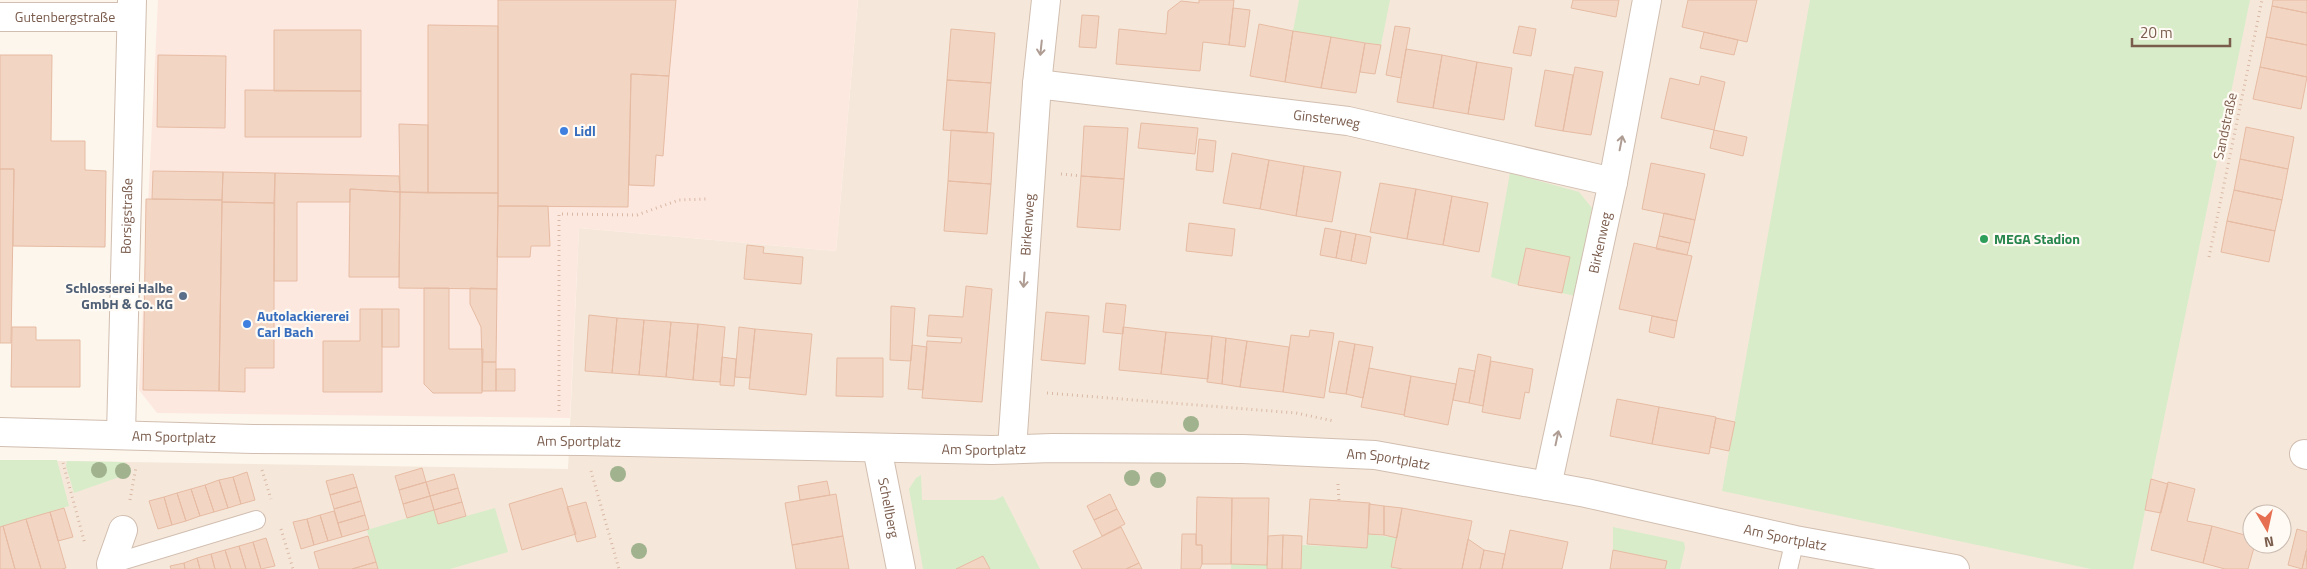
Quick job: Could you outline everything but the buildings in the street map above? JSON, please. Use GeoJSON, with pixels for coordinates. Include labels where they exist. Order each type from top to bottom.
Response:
{"type":"FeatureCollection","features":[{"type":"Feature","properties":{"kind":"street","name":"Birkenweg"},"geometry":{"type":"LineString","coordinates":[[1012,449],[1037,84],[1046,0]]}},
{"type":"Feature","properties":{"kind":"street","name":"Birkenweg"},"geometry":{"type":"LineString","coordinates":[[1547,486],[1614,182],[1647,0]]}},
{"type":"Feature","properties":{"kind":"street","name":"Gutenbergstraße"},"geometry":{"type":"LineString","coordinates":[[0,17],[132,9]]}},
{"type":"Feature","properties":{"kind":"street","name":"Borsigstraße"},"geometry":{"type":"LineString","coordinates":[[121,434],[132,9]]}},
{"type":"Feature","properties":{"kind":"street","name":"Ginsterweg"},"geometry":{"type":"LineString","coordinates":[[1037,84],[1348,121],[1614,182]]}},
{"type":"Feature","properties":{"kind":"street","name":"Am Sportplatz"},"geometry":{"type":"LineString","coordinates":[[0,432],[253,439],[571,441],[877,448],[1243,449],[1375,455],[1547,486],[1795,540],[1955,569]]}},
{"type":"Feature","properties":{"kind":"street","name":"Schellberg"},"geometry":{"type":"LineString","coordinates":[[877,448],[901,569]]}},
{"type":"Feature","properties":{"kind":"street"},"geometry":{"type":"LineString","coordinates":[[111,567],[124,530]]}},
{"type":"Feature","properties":{"kind":"lane"},"geometry":{"type":"LineString","coordinates":[[111,567],[256,520]]}},
{"type":"Feature","properties":{"kind":"lane"},"geometry":{"type":"LineString","coordinates":[[1788,569],[1795,540]]}},
{"type":"Feature","properties":{"kind":"path","name":"Sandstraße"},"geometry":{"type":"LineString","coordinates":[[2209,257],[2262,0]]}},
{"type":"Feature","properties":{"kind":"path"},"geometry":{"type":"LineString","coordinates":[[1056,174],[1081,176]]}},
{"type":"Feature","properties":{"kind":"path"},"geometry":{"type":"LineString","coordinates":[[619,569],[571,441],[559,214],[637,216],[679,200],[706,199]]}},
{"type":"Feature","properties":{"kind":"path"},"geometry":{"type":"LineString","coordinates":[[1043,393],[1296,413],[1335,421]]}},
{"type":"Feature","properties":{"kind":"path"},"geometry":{"type":"LineString","coordinates":[[60,455],[86,550]]}},
{"type":"Feature","properties":{"kind":"path"},"geometry":{"type":"LineString","coordinates":[[124,530],[137,464]]}},
{"type":"Feature","properties":{"kind":"shaded area"},"geometry":{"type":"Polygon","coordinates":[[[158,0],[858,0],[836,251],[579,228],[570,418],[157,413],[139,390],[158,0]]]}},
{"type":"Feature","properties":{"kind":"shaded area"},"geometry":{"type":"Polygon","coordinates":[[[858,0],[2307,0],[2307,569],[0,569],[0,460],[568,469],[579,228],[836,251],[858,0]]]}},
{"type":"Feature","properties":{"kind":"green space"},"geometry":{"type":"Polygon","coordinates":[[[1299,0],[1390,0],[1381,45],[1293,31],[1299,0]]]}},
{"type":"Feature","properties":{"kind":"green space","name":"MEGA Stadion"},"geometry":{"type":"Polygon","coordinates":[[[1810,0],[2250,0],[2133,569],[2091,569],[1722,491],[1810,0]]]}},
{"type":"Feature","properties":{"kind":"green space"},"geometry":{"type":"Polygon","coordinates":[[[1510,173],[1579,192],[1592,208],[1575,296],[1562,293],[1569,257],[1526,248],[1518,285],[1491,277],[1510,173]]]}},
{"type":"Feature","properties":{"kind":"green space"},"geometry":{"type":"Polygon","coordinates":[[[0,460],[57,460],[69,506],[0,527],[0,460]]]}},
{"type":"Feature","properties":{"kind":"green space"},"geometry":{"type":"Polygon","coordinates":[[[67,461],[125,462],[125,475],[74,493],[66,466],[67,461]]]}},
{"type":"Feature","properties":{"kind":"green space"},"geometry":{"type":"Polygon","coordinates":[[[921,475],[922,500],[995,500],[1003,496],[1040,569],[990,569],[983,556],[956,569],[923,569],[909,489],[916,478],[921,475]]]}},
{"type":"Feature","properties":{"kind":"green space"},"geometry":{"type":"Polygon","coordinates":[[[495,508],[508,552],[450,569],[378,569],[367,530],[434,510],[438,524],[495,508]]]}},
{"type":"Feature","properties":{"kind":"green space"},"geometry":{"type":"Polygon","coordinates":[[[1613,527],[1684,542],[1685,548],[1680,569],[1665,569],[1667,561],[1613,550],[1613,527]]]}},
{"type":"Feature","properties":{"kind":"green space"},"geometry":{"type":"Polygon","coordinates":[[[1368,534],[1397,538],[1392,567],[1403,569],[1301,569],[1302,545],[1367,548],[1368,534]]]}},
{"type":"Feature","properties":{"kind":"green space"},"geometry":{"type":"Polygon","coordinates":[[[1231,564],[1267,565],[1267,569],[1231,569],[1231,564]]]}},
{"type":"Feature","properties":{"kind":"place","name":"Lidl"},"geometry":{"type":"Point","coordinates":[564,131]}},
{"type":"Feature","properties":{"kind":"place","name":"MEGA Stadion"},"geometry":{"type":"Point","coordinates":[1984,239]}},
{"type":"Feature","properties":{"kind":"place","name":"Schlosserei Halbe GmbH & Co. KG"},"geometry":{"type":"Point","coordinates":[183,296]}},
{"type":"Feature","properties":{"kind":"place","name":"Autolackiererei Carl Bach"},"geometry":{"type":"Point","coordinates":[247,324]}}]}
